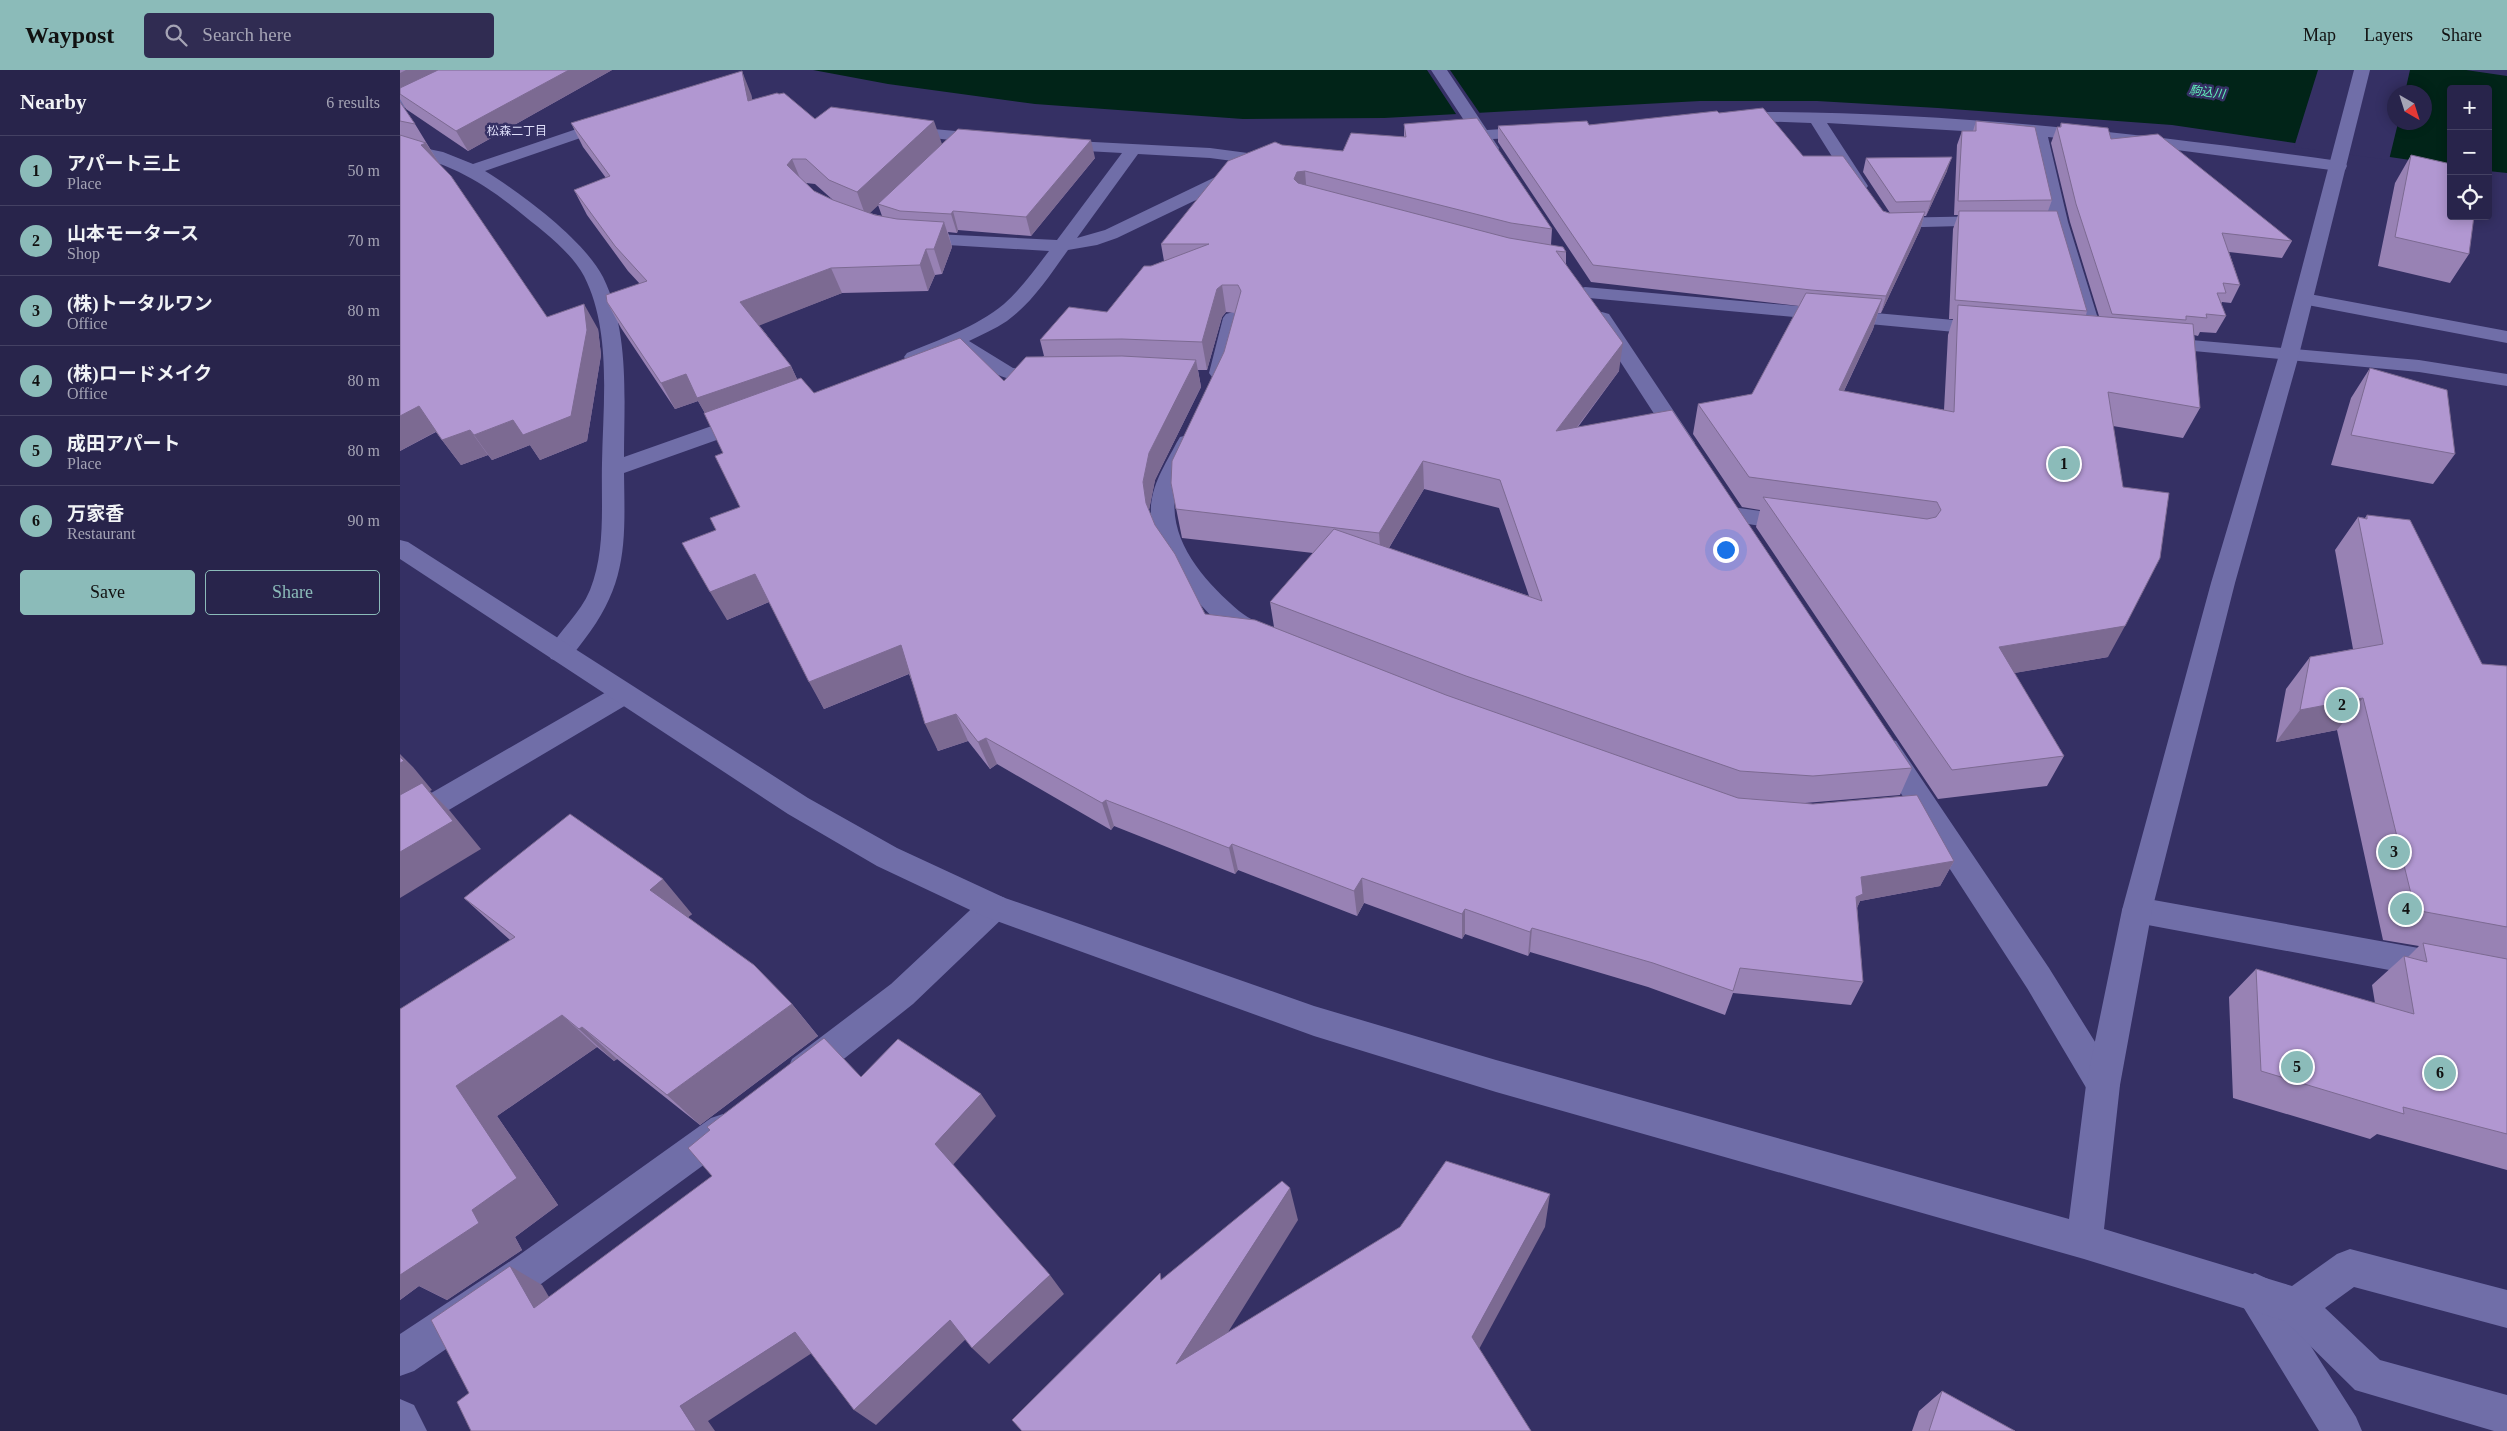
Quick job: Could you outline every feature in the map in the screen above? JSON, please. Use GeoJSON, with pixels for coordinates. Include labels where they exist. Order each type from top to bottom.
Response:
{"type":"FeatureCollection","features":[{"type":"Feature","properties":{"kind":"street"},"geometry":{"type":"LineString","coordinates":[[400,105],[477,70]]}},
{"type":"Feature","properties":{"kind":"street"},"geometry":{"type":"LineString","coordinates":[[1439,70],[1504,169]]}},
{"type":"Feature","properties":{"kind":"street"},"geometry":{"type":"LineString","coordinates":[[2084,1241],[2102,1085],[2137,910],[2223,583],[2304,299],[2362,70]]}},
{"type":"Feature","properties":{"kind":"street"},"geometry":{"type":"LineString","coordinates":[[471,170],[626,118]]}},
{"type":"Feature","properties":{"kind":"street"},"geometry":{"type":"LineString","coordinates":[[1716,118],[1816,118],[1939,123],[2162,142],[2339,163]]}},
{"type":"Feature","properties":{"kind":"street"},"geometry":{"type":"LineString","coordinates":[[1816,118],[1885,222],[1890,224],[2010,221]]}},
{"type":"Feature","properties":{"kind":"street"},"geometry":{"type":"LineString","coordinates":[[888,129],[1009,141]]}},
{"type":"Feature","properties":{"kind":"street"},"geometry":{"type":"LineString","coordinates":[[1434,138],[1479,131],[1547,131]]}},
{"type":"Feature","properties":{"kind":"street"},"geometry":{"type":"LineString","coordinates":[[2038,131],[2059,222],[2094,338]]}},
{"type":"Feature","properties":{"kind":"street"},"geometry":{"type":"LineString","coordinates":[[948,151],[962,137]]}},
{"type":"Feature","properties":{"kind":"street"},"geometry":{"type":"LineString","coordinates":[[1036,143],[1210,153],[1263,160],[1283,158]]}},
{"type":"Feature","properties":{"kind":"street"},"geometry":{"type":"LineString","coordinates":[[400,148],[422,152],[471,170],[492,182],[584,260],[594,278],[606,317],[614,368],[613,541],[606,579],[590,615],[560,652]]}},
{"type":"Feature","properties":{"kind":"street"},"geometry":{"type":"LineString","coordinates":[[900,362],[954,340],[998,318],[1012,307],[1133,150]]}},
{"type":"Feature","properties":{"kind":"street"},"geometry":{"type":"LineString","coordinates":[[898,236],[933,240],[1060,246],[1091,241],[1111,234],[1263,160]]}},
{"type":"Feature","properties":{"kind":"street"},"geometry":{"type":"LineString","coordinates":[[2039,221],[2059,222]]}},
{"type":"Feature","properties":{"kind":"street"},"geometry":{"type":"LineString","coordinates":[[1699,465],[1578,284],[2007,331]]}},
{"type":"Feature","properties":{"kind":"street"},"geometry":{"type":"LineString","coordinates":[[2304,299],[2507,337]]}},
{"type":"Feature","properties":{"kind":"street"},"geometry":{"type":"LineString","coordinates":[[1208,384],[1233,318]]}},
{"type":"Feature","properties":{"kind":"street"},"geometry":{"type":"LineString","coordinates":[[954,340],[1010,374],[1067,375]]}},
{"type":"Feature","properties":{"kind":"street"},"geometry":{"type":"LineString","coordinates":[[2141,342],[2419,366],[2507,380]]}},
{"type":"Feature","properties":{"kind":"street"},"geometry":{"type":"LineString","coordinates":[[613,469],[767,414]]}},
{"type":"Feature","properties":{"kind":"street"},"geometry":{"type":"LineString","coordinates":[[1198,422],[1165,489],[1163,508],[1165,529],[1174,550],[1217,606],[1248,631],[1281,644]]}},
{"type":"Feature","properties":{"kind":"street"},"geometry":{"type":"LineString","coordinates":[[1749,540],[1726,506],[1818,527]]}},
{"type":"Feature","properties":{"kind":"street"},"geometry":{"type":"LineString","coordinates":[[400,548],[798,806],[887,857],[994,907],[1323,1023],[1505,1079],[2084,1241],[2255,1292],[2296,1306],[2369,1376],[2507,1415]]}},
{"type":"Feature","properties":{"kind":"street"},"geometry":{"type":"LineString","coordinates":[[400,825],[624,694]]}},
{"type":"Feature","properties":{"kind":"street"},"geometry":{"type":"LineString","coordinates":[[1875,731],[2038,978],[2102,1085]]}},
{"type":"Feature","properties":{"kind":"street"},"geometry":{"type":"LineString","coordinates":[[1896,810],[1924,806]]}},
{"type":"Feature","properties":{"kind":"street"},"geometry":{"type":"LineString","coordinates":[[777,1090],[902,994],[994,907]]}},
{"type":"Feature","properties":{"kind":"street"},"geometry":{"type":"LineString","coordinates":[[2137,910],[2507,978]]}},
{"type":"Feature","properties":{"kind":"street"},"geometry":{"type":"LineString","coordinates":[[400,1357],[528,1271],[746,1113]]}},
{"type":"Feature","properties":{"kind":"street"},"geometry":{"type":"LineString","coordinates":[[2296,1306],[2350,1267],[2507,1309]]}},
{"type":"Feature","properties":{"kind":"street"},"geometry":{"type":"LineString","coordinates":[[2255,1292],[2342,1431]]}},
{"type":"Feature","properties":{"kind":"street"},"geometry":{"type":"LineString","coordinates":[[400,1419],[407,1431]]}},
{"type":"Feature","properties":{"kind":"water","name":"駒込川"},"geometry":{"type":"Polygon","coordinates":[[[813,70],[2466,70],[2507,76],[2507,173],[2492,171],[2492,85],[2447,85],[2447,165],[2172,125],[1817,101],[1700,101],[1384,118],[1243,119],[1035,104],[888,84],[813,70]]]}},
{"type":"Feature","properties":{"kind":"pier"},"geometry":{"type":"Polygon","coordinates":[[[1427,70],[1450,70],[1481,115],[1458,117],[1427,70]]]}},
{"type":"Feature","properties":{"kind":"pier"},"geometry":{"type":"Polygon","coordinates":[[[2318,70],[2410,70],[2407,85],[2387,85],[2387,130],[2396,130],[2389,160],[2294,147],[2318,70]]]}},
{"type":"Feature","properties":{"kind":"building"},"geometry":{"type":"Polygon","coordinates":[[[438,70],[569,70],[456,131],[400,94],[400,88],[438,70]]]}},
{"type":"Feature","properties":{"kind":"building"},"geometry":{"type":"Polygon","coordinates":[[[742,71],[748,101],[777,93],[784,93],[815,119],[831,107],[934,121],[857,192],[829,180],[806,159],[792,159],[787,165],[814,191],[833,200],[875,215],[897,219],[944,222],[934,249],[926,249],[920,265],[831,268],[740,302],[791,366],[697,398],[686,374],[661,383],[607,302],[606,295],[647,281],[615,246],[574,190],[610,176],[571,123],[742,71]]]}},
{"type":"Feature","properties":{"kind":"building"},"geometry":{"type":"Polygon","coordinates":[[[400,102],[415,124],[400,121],[400,102]]]}},
{"type":"Feature","properties":{"kind":"building"},"geometry":{"type":"Polygon","coordinates":[[[1763,108],[1803,156],[1843,156],[1883,211],[1889,213],[1925,212],[1886,296],[1811,290],[1593,265],[1498,126],[1587,121],[1589,125],[1763,108]]]}},
{"type":"Feature","properties":{"kind":"building"},"geometry":{"type":"Polygon","coordinates":[[[1477,118],[1552,229],[1511,223],[1305,171],[1297,172],[1294,179],[1298,183],[1509,238],[1563,247],[1566,252],[1556,251],[1623,343],[1556,431],[1672,410],[1912,768],[1813,776],[1740,771],[1466,676],[1270,602],[1334,529],[1542,601],[1500,480],[1423,461],[1379,533],[1176,509],[1171,483],[1172,461],[1224,352],[1241,291],[1238,285],[1222,285],[1217,289],[1202,342],[1122,339],[1040,340],[1069,307],[1107,312],[1144,266],[1151,266],[1209,244],[1161,244],[1228,161],[1275,142],[1282,145],[1343,151],[1351,133],[1406,137],[1404,124],[1477,118]]]}},
{"type":"Feature","properties":{"kind":"building"},"geometry":{"type":"Polygon","coordinates":[[[1976,121],[2035,127],[2052,200],[1958,201],[1962,131],[1976,131],[1976,121]]]}},
{"type":"Feature","properties":{"kind":"building"},"geometry":{"type":"Polygon","coordinates":[[[2061,123],[2108,128],[2111,139],[2158,134],[2292,241],[2222,233],[2240,285],[2223,283],[2226,293],[2217,293],[2226,316],[2206,314],[2207,318],[2186,316],[2186,320],[2112,314],[2076,204],[2057,127],[2061,127],[2061,123]]]}},
{"type":"Feature","properties":{"kind":"building"},"geometry":{"type":"Polygon","coordinates":[[[958,129],[1091,140],[1026,217],[953,211],[951,214],[900,211],[878,204],[958,129]]]}},
{"type":"Feature","properties":{"kind":"building"},"geometry":{"type":"Polygon","coordinates":[[[400,135],[426,143],[421,145],[451,176],[547,317],[584,304],[587,330],[571,416],[523,435],[513,420],[474,435],[470,430],[442,440],[419,406],[400,416],[400,135]]]}},
{"type":"Feature","properties":{"kind":"building"},"geometry":{"type":"Polygon","coordinates":[[[2411,155],[2447,163],[2447,220],[2473,220],[2469,254],[2395,237],[2411,155]]]}},
{"type":"Feature","properties":{"kind":"building"},"geometry":{"type":"Polygon","coordinates":[[[1952,157],[1931,201],[1896,202],[1866,158],[1952,157]]]}},
{"type":"Feature","properties":{"kind":"building"},"geometry":{"type":"Polygon","coordinates":[[[1959,211],[2057,211],[2087,311],[1955,300],[1959,211]]]}},
{"type":"Feature","properties":{"kind":"building"},"geometry":{"type":"Polygon","coordinates":[[[1806,293],[1882,299],[1839,390],[1954,412],[1958,305],[2193,324],[2200,408],[2108,392],[2123,487],[2169,493],[2160,558],[2125,626],[1999,647],[2064,756],[1952,770],[1763,497],[1927,519],[1936,517],[1941,510],[1937,502],[1749,477],[1698,404],[1752,394],[1806,293]]]}},
{"type":"Feature","properties":{"kind":"building"},"geometry":{"type":"Polygon","coordinates":[[[960,338],[1004,381],[1026,357],[1122,356],[1196,360],[1149,453],[1143,482],[1146,503],[1155,525],[1175,554],[1205,614],[1255,620],[1446,695],[1738,798],[1813,804],[1917,795],[1954,861],[1861,877],[1863,894],[1856,897],[1863,982],[1740,968],[1733,991],[1653,963],[1532,928],[1530,932],[1465,909],[1462,914],[1362,878],[1354,891],[1232,844],[1229,848],[1106,800],[1102,803],[986,738],[978,742],[956,714],[925,724],[901,645],[809,682],[755,574],[710,592],[682,543],[716,530],[710,518],[740,507],[715,456],[723,453],[704,413],[801,378],[814,393],[960,338]]]}},
{"type":"Feature","properties":{"kind":"building"},"geometry":{"type":"Polygon","coordinates":[[[2370,368],[2447,390],[2455,454],[2351,435],[2370,368]]]}},
{"type":"Feature","properties":{"kind":"building"},"geometry":{"type":"Polygon","coordinates":[[[2367,515],[2410,520],[2482,664],[2507,666],[2507,927],[2415,910],[2363,698],[2300,710],[2310,657],[2383,644],[2358,517],[2367,519],[2367,515]]]}},
{"type":"Feature","properties":{"kind":"building"},"geometry":{"type":"Polygon","coordinates":[[[422,783],[453,821],[400,852],[400,795],[422,783]]]}},
{"type":"Feature","properties":{"kind":"building"},"geometry":{"type":"Polygon","coordinates":[[[570,814],[663,879],[650,890],[754,965],[792,1004],[667,1095],[582,1027],[579,1029],[562,1015],[456,1086],[517,1178],[472,1210],[479,1223],[400,1275],[400,1009],[515,937],[464,898],[570,814]]]}},
{"type":"Feature","properties":{"kind":"building"},"geometry":{"type":"Polygon","coordinates":[[[2423,943],[2507,959],[2507,1134],[2403,1107],[2404,1114],[2261,1071],[2256,969],[2414,1014],[2404,956],[2427,962],[2423,943]]]}},
{"type":"Feature","properties":{"kind":"building"},"geometry":{"type":"Polygon","coordinates":[[[824,1038],[861,1077],[898,1039],[981,1094],[935,1144],[1050,1275],[972,1348],[950,1320],[854,1410],[795,1332],[680,1406],[696,1431],[471,1431],[457,1402],[469,1393],[431,1320],[510,1266],[534,1308],[712,1176],[688,1148],[710,1130],[707,1127],[824,1038]]]}},
{"type":"Feature","properties":{"kind":"building"},"geometry":{"type":"Polygon","coordinates":[[[1446,1161],[1550,1194],[1472,1337],[1531,1431],[1022,1431],[1012,1420],[1160,1273],[1161,1280],[1282,1181],[1290,1188],[1176,1364],[1400,1227],[1446,1161]]]}},
{"type":"Feature","properties":{"kind":"building"},"geometry":{"type":"Polygon","coordinates":[[[1942,1391],[2015,1431],[1929,1431],[1942,1391]]]}},
{"type":"Feature","properties":{"kind":"place","name":"アパート三上"},"geometry":{"type":"Point","coordinates":[2064,464]}},
{"type":"Feature","properties":{"kind":"place","name":"山本モータース"},"geometry":{"type":"Point","coordinates":[2342,705]}},
{"type":"Feature","properties":{"kind":"place","name":"(株)トータルワン"},"geometry":{"type":"Point","coordinates":[2394,852]}},
{"type":"Feature","properties":{"kind":"place","name":"(株)ロードメイク"},"geometry":{"type":"Point","coordinates":[2406,909]}},
{"type":"Feature","properties":{"kind":"place","name":"成田アパート"},"geometry":{"type":"Point","coordinates":[2297,1067]}},
{"type":"Feature","properties":{"kind":"place","name":"万家香"},"geometry":{"type":"Point","coordinates":[2440,1073]}},
{"type":"Feature","properties":{"kind":"district","name":"松森二丁目"},"geometry":{"type":"Point","coordinates":[517,131]}}]}
